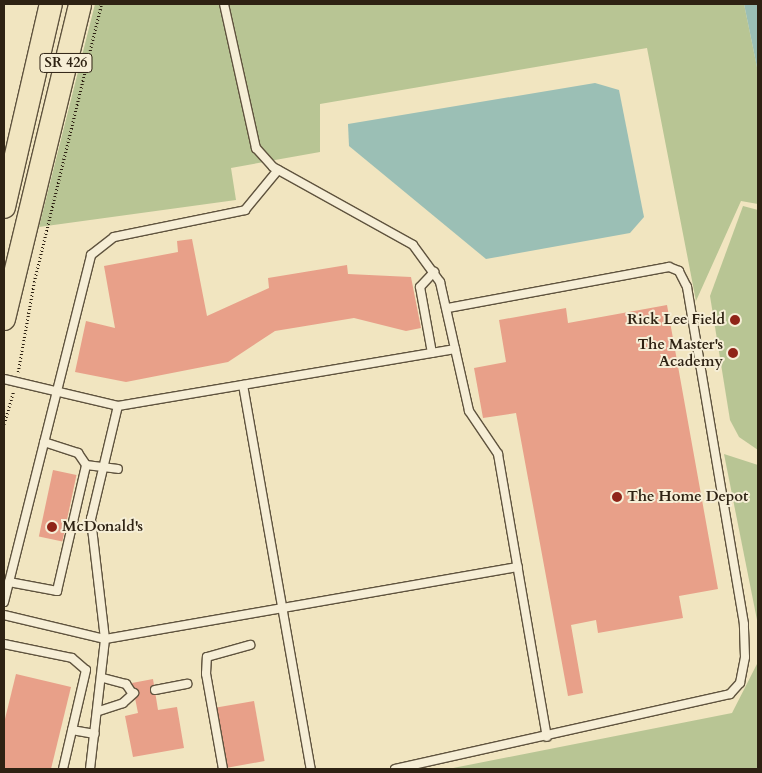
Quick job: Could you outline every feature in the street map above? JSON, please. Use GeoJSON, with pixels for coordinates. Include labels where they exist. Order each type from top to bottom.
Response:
{"type":"FeatureCollection","features":[{"type":"Feature","properties":{"kind":"main road","name":"SR 426"},"geometry":{"type":"LineString","coordinates":[[4,207],[52,4]]}},
{"type":"Feature","properties":{"kind":"main road","name":"SR 426"},"geometry":{"type":"LineString","coordinates":[[4,319],[80,4]]}},
{"type":"Feature","properties":{"kind":"lane"},"geometry":{"type":"LineString","coordinates":[[224,4],[249,128],[256,148],[278,170],[413,245],[434,272],[448,308],[469,411],[498,454],[547,737]]}},
{"type":"Feature","properties":{"kind":"lane"},"geometry":{"type":"LineString","coordinates":[[4,602],[86,272],[97,247],[114,237],[245,210],[278,170]]}},
{"type":"Feature","properties":{"kind":"lane"},"geometry":{"type":"LineString","coordinates":[[395,769],[547,737],[730,694],[740,683],[744,624],[687,287],[679,270],[669,267],[448,308]]}},
{"type":"Feature","properties":{"kind":"lane"},"geometry":{"type":"LineString","coordinates":[[432,353],[420,288],[434,272]]}},
{"type":"Feature","properties":{"kind":"lane"},"geometry":{"type":"LineString","coordinates":[[4,379],[118,406],[455,349]]}},
{"type":"Feature","properties":{"kind":"lane"},"geometry":{"type":"LineString","coordinates":[[243,385],[311,769]]}},
{"type":"Feature","properties":{"kind":"lane"},"geometry":{"type":"LineString","coordinates":[[90,769],[103,678],[105,639],[90,519],[118,406]]}},
{"type":"Feature","properties":{"kind":"lane"},"geometry":{"type":"LineString","coordinates":[[44,442],[78,453],[86,465],[103,469],[118,469]]}},
{"type":"Feature","properties":{"kind":"lane"},"geometry":{"type":"LineString","coordinates":[[9,582],[57,591],[86,465]]}},
{"type":"Feature","properties":{"kind":"lane"},"geometry":{"type":"LineString","coordinates":[[4,615],[105,639],[518,567]]}},
{"type":"Feature","properties":{"kind":"lane"},"geometry":{"type":"LineString","coordinates":[[4,644],[72,658],[86,670],[63,769]]}},
{"type":"Feature","properties":{"kind":"lane"},"geometry":{"type":"LineString","coordinates":[[223,769],[206,674],[207,657],[250,645]]}},
{"type":"Feature","properties":{"kind":"lane"},"geometry":{"type":"LineString","coordinates":[[99,710],[123,703],[133,693],[126,684],[103,678]]}},
{"type":"Feature","properties":{"kind":"lane"},"geometry":{"type":"LineString","coordinates":[[154,690],[187,684]]}},
{"type":"Feature","properties":{"kind":"lane"},"geometry":{"type":"LineString","coordinates":[[72,730],[95,734]]}},
{"type":"Feature","properties":{"kind":"path"},"geometry":{"type":"LineString","coordinates":[[18,372],[34,282],[101,4]]}},
{"type":"Feature","properties":{"kind":"path"},"geometry":{"type":"LineString","coordinates":[[4,424],[13,394]]}},
{"type":"Feature","properties":{"kind":"green space"},"geometry":{"type":"Polygon","coordinates":[[[95,4],[744,4],[758,72],[758,204],[741,201],[696,301],[647,48],[320,104],[320,152],[231,168],[236,200],[39,227],[95,4]]]}},
{"type":"Feature","properties":{"kind":"green space","name":"Rick Lee Field"},"geometry":{"type":"Polygon","coordinates":[[[743,206],[758,210],[758,450],[739,437],[730,420],[710,296],[743,206]]]}},
{"type":"Feature","properties":{"kind":"green space"},"geometry":{"type":"Polygon","coordinates":[[[724,454],[758,465],[758,625],[724,454]]]}},
{"type":"Feature","properties":{"kind":"green space"},"geometry":{"type":"Polygon","coordinates":[[[758,662],[758,769],[448,769],[732,713],[758,662]]]}},
{"type":"Feature","properties":{"kind":"water"},"geometry":{"type":"Polygon","coordinates":[[[744,4],[758,4],[758,72],[744,4]]]}},
{"type":"Feature","properties":{"kind":"water"},"geometry":{"type":"Polygon","coordinates":[[[595,83],[619,90],[644,217],[630,233],[486,259],[349,146],[348,124],[595,83]]]}},
{"type":"Feature","properties":{"kind":"building"},"geometry":{"type":"Polygon","coordinates":[[[192,239],[207,316],[269,288],[268,278],[347,265],[348,274],[411,277],[421,328],[406,331],[354,318],[275,331],[228,362],[126,382],[75,372],[86,321],[115,328],[104,266],[178,252],[177,241],[192,239]]]}},
{"type":"Feature","properties":{"kind":"building","name":"The Home Depot"},"geometry":{"type":"Polygon","coordinates":[[[667,305],[718,589],[679,596],[683,618],[598,633],[596,620],[571,625],[583,693],[568,696],[516,413],[483,418],[474,368],[506,362],[499,320],[566,308],[568,323],[667,305]]]}},
{"type":"Feature","properties":{"kind":"building"},"geometry":{"type":"Polygon","coordinates":[[[53,470],[76,475],[62,542],[39,537],[53,470]]]}},
{"type":"Feature","properties":{"kind":"building"},"geometry":{"type":"Polygon","coordinates":[[[16,674],[71,687],[51,769],[4,769],[4,723],[16,674]]]}},
{"type":"Feature","properties":{"kind":"building"},"geometry":{"type":"Polygon","coordinates":[[[153,679],[158,710],[177,707],[184,748],[133,757],[125,716],[138,713],[132,683],[153,679]]]}},
{"type":"Feature","properties":{"kind":"building"},"geometry":{"type":"Polygon","coordinates":[[[254,701],[265,761],[227,768],[217,708],[254,701]]]}},
{"type":"Feature","properties":{"kind":"place","name":"Rick Lee Field"},"geometry":{"type":"Point","coordinates":[735,320]}},
{"type":"Feature","properties":{"kind":"place","name":"The Master's Academy"},"geometry":{"type":"Point","coordinates":[733,353]}},
{"type":"Feature","properties":{"kind":"place","name":"The Home Depot"},"geometry":{"type":"Point","coordinates":[617,497]}},
{"type":"Feature","properties":{"kind":"place","name":"McDonald's"},"geometry":{"type":"Point","coordinates":[52,527]}}]}
